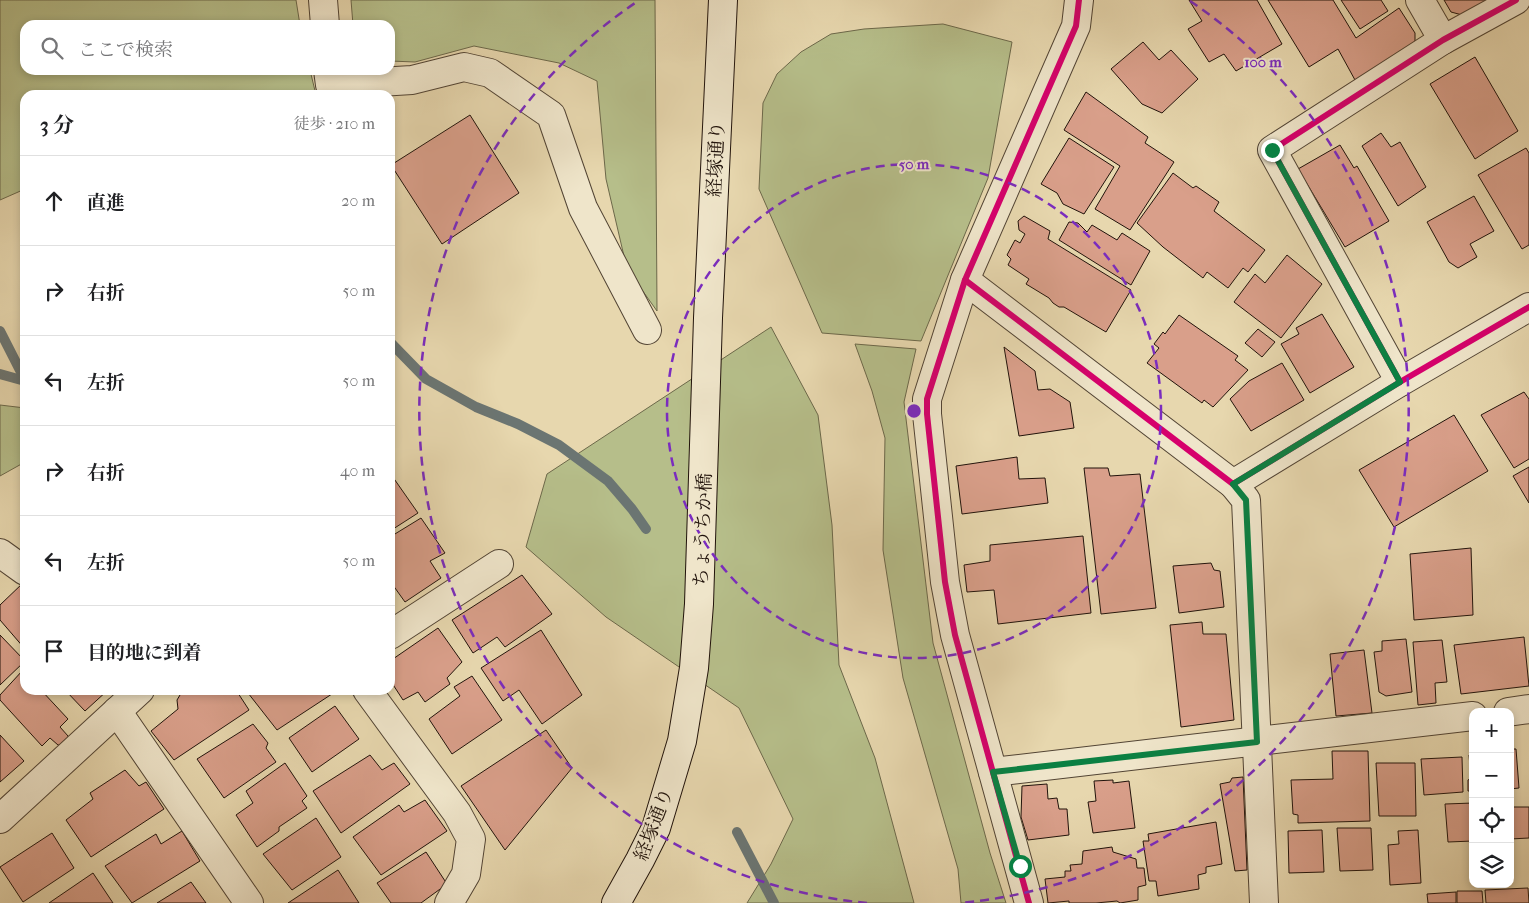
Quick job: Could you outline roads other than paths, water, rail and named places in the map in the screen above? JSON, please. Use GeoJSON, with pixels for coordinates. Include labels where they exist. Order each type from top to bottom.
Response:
{"type":"FeatureCollection","features":[{"type":"Feature","properties":{"kind":"street"},"geometry":{"type":"LineString","coordinates":[[323,0],[325,20]]}},
{"type":"Feature","properties":{"kind":"street","name":"経塚通り"},"geometry":{"type":"LineString","coordinates":[[708,318],[724,0]]}},
{"type":"Feature","properties":{"kind":"street"},"geometry":{"type":"LineString","coordinates":[[1029,903],[955,636],[947,591],[927,414],[927,399],[965,280],[1076,26],[1079,0]]}},
{"type":"Feature","properties":{"kind":"street"},"geometry":{"type":"LineString","coordinates":[[1420,0],[1443,40]]}},
{"type":"Feature","properties":{"kind":"street"},"geometry":{"type":"LineString","coordinates":[[1400,382],[1272,150],[1443,40],[1516,0]]}},
{"type":"Feature","properties":{"kind":"street"},"geometry":{"type":"LineString","coordinates":[[329,75],[330,85],[412,80],[464,67],[490,73],[551,115],[583,208],[648,330]]}},
{"type":"Feature","properties":{"kind":"street"},"geometry":{"type":"LineString","coordinates":[[965,280],[1233,484],[1246,500],[1264,903]]}},
{"type":"Feature","properties":{"kind":"street"},"geometry":{"type":"LineString","coordinates":[[1233,484],[1400,382],[1529,307]]}},
{"type":"Feature","properties":{"kind":"street","name":"ちょうちか橋"},"geometry":{"type":"LineString","coordinates":[[682,741],[694,668],[699,604],[708,318]]}},
{"type":"Feature","properties":{"kind":"street"},"geometry":{"type":"LineString","coordinates":[[0,553],[20,567]]}},
{"type":"Feature","properties":{"kind":"street"},"geometry":{"type":"LineString","coordinates":[[395,632],[499,564]]}},
{"type":"Feature","properties":{"kind":"street"},"geometry":{"type":"LineString","coordinates":[[0,819],[135,695]]}},
{"type":"Feature","properties":{"kind":"street"},"geometry":{"type":"LineString","coordinates":[[371,695],[457,814],[471,839],[466,874],[449,903]]}},
{"type":"Feature","properties":{"kind":"street"},"geometry":{"type":"LineString","coordinates":[[1514,711],[1529,709]]}},
{"type":"Feature","properties":{"kind":"street"},"geometry":{"type":"LineString","coordinates":[[117,711],[249,903]]}},
{"type":"Feature","properties":{"kind":"street"},"geometry":{"type":"LineString","coordinates":[[993,772],[1469,716]]}},
{"type":"Feature","properties":{"kind":"street","name":"経塚通り"},"geometry":{"type":"LineString","coordinates":[[616,903],[656,828],[682,741]]}},
{"type":"Feature","properties":{"kind":"waterway"},"geometry":{"type":"LineString","coordinates":[[0,331],[20,370]]}},
{"type":"Feature","properties":{"kind":"waterway"},"geometry":{"type":"LineString","coordinates":[[395,347],[426,379],[476,407],[518,424],[559,445],[608,481],[646,529]]}},
{"type":"Feature","properties":{"kind":"waterway"},"geometry":{"type":"LineString","coordinates":[[0,374],[20,380]]}},
{"type":"Feature","properties":{"kind":"waterway"},"geometry":{"type":"LineString","coordinates":[[737,832],[774,903]]}}]}
